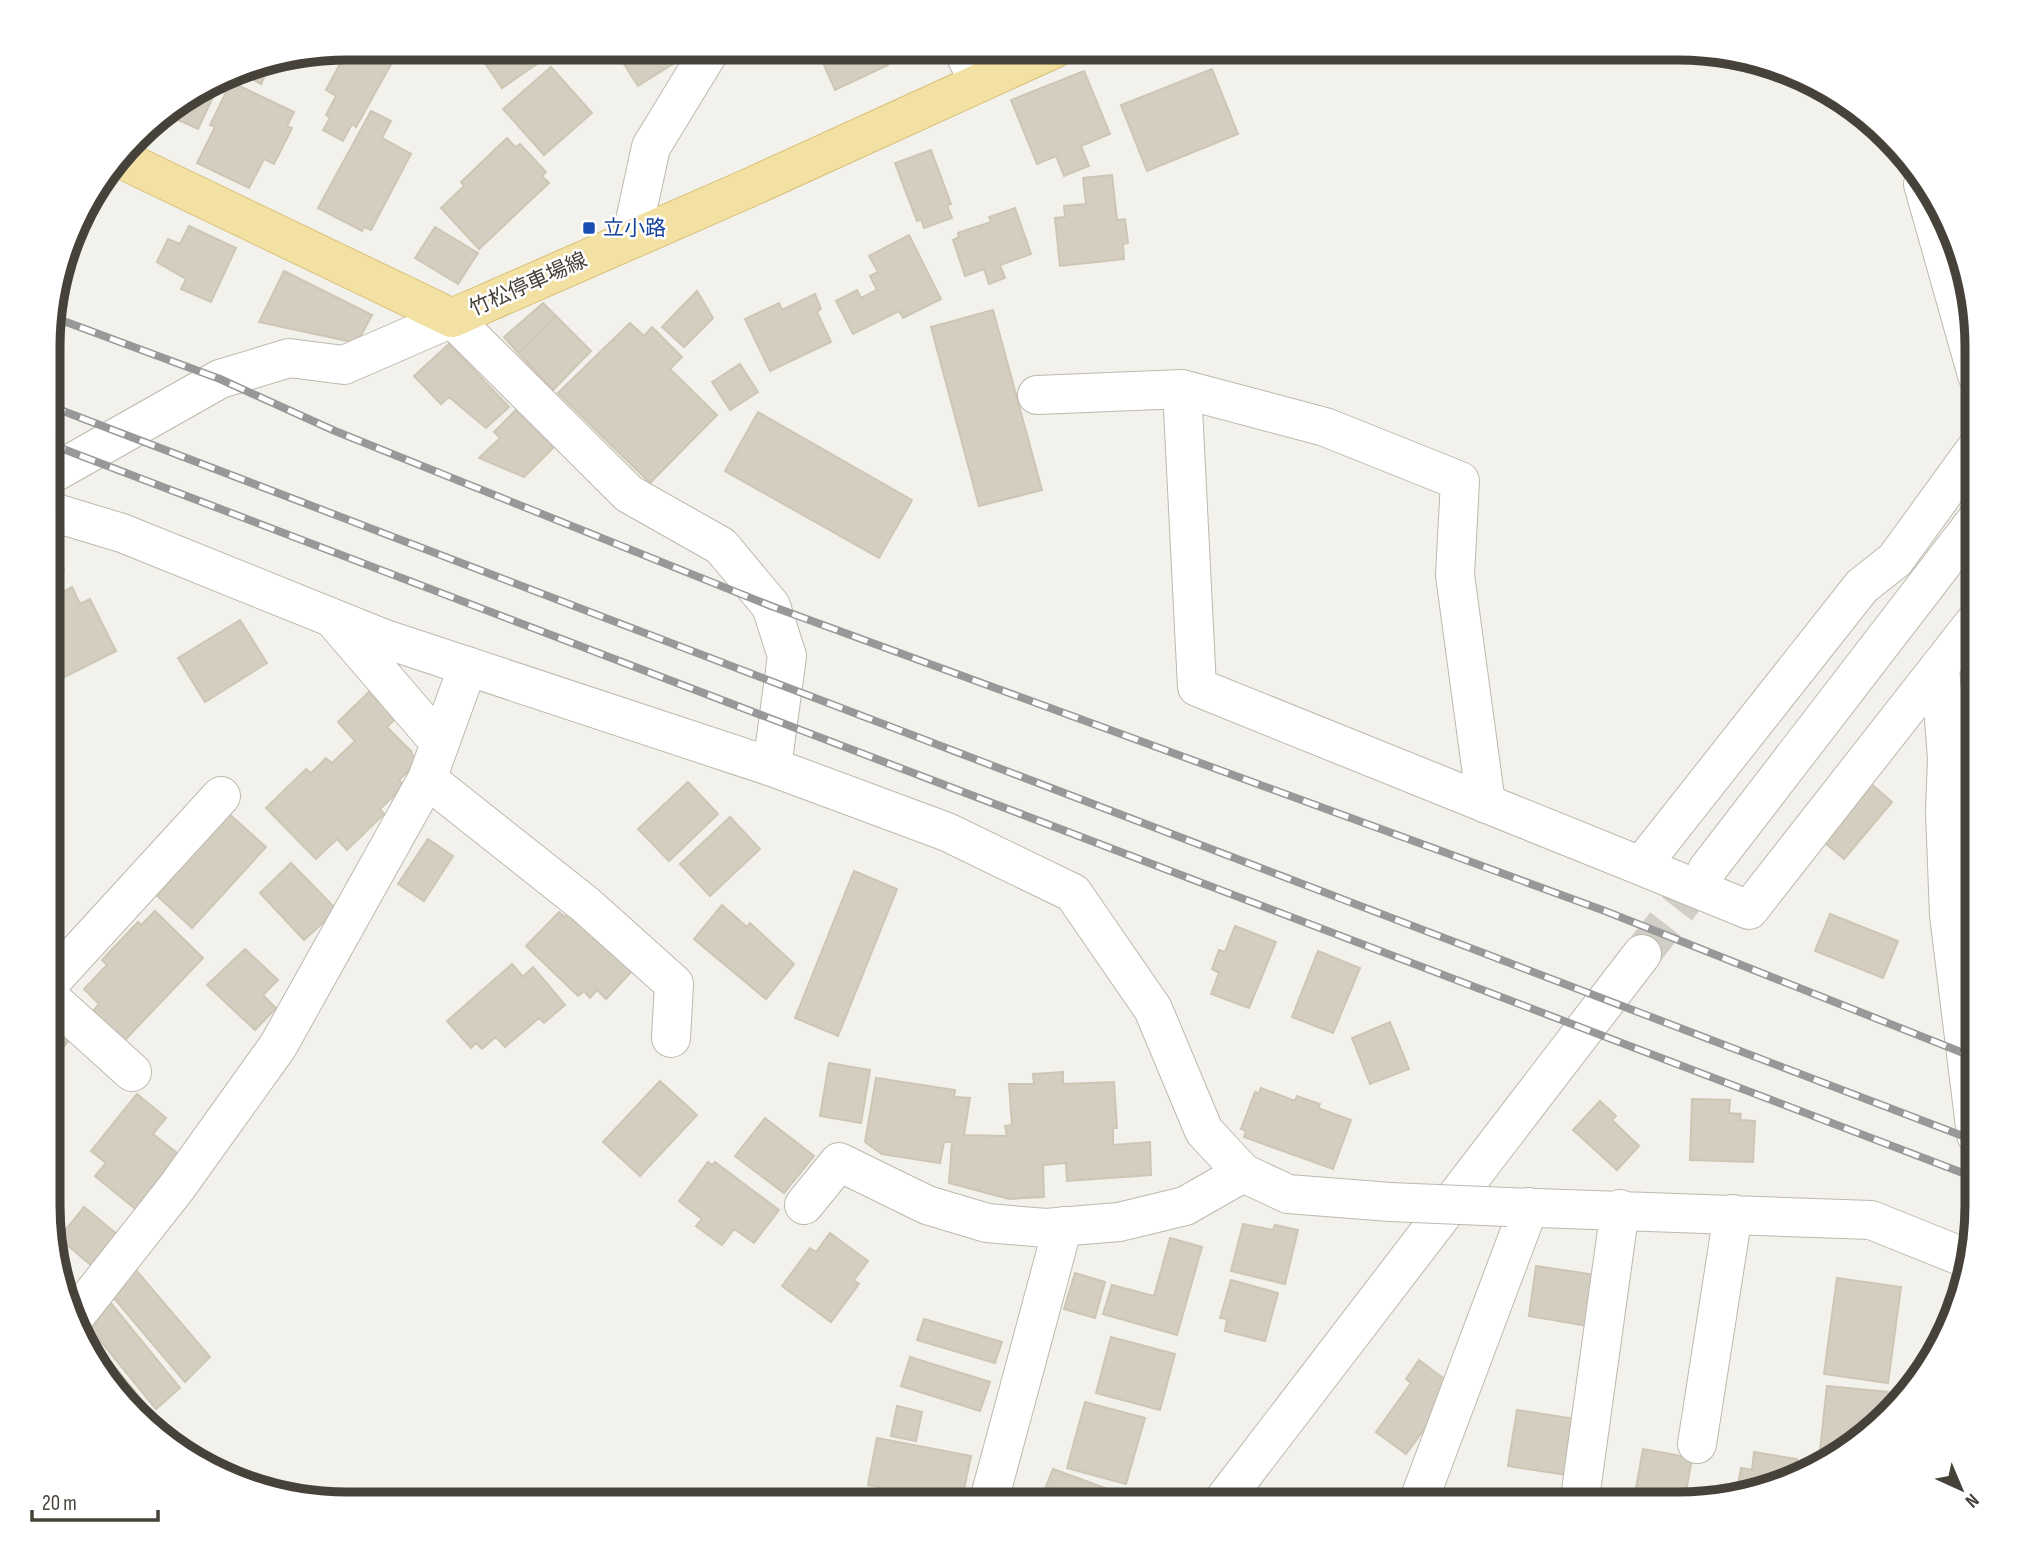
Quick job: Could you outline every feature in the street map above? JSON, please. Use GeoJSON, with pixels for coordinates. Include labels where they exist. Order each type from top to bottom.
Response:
{"type":"FeatureCollection","features":[{"type":"Feature","properties":{"kind":"main road","name":"竹松停車場線"},"geometry":{"type":"LineString","coordinates":[[127,162],[452,318],[1030,60]]}},
{"type":"Feature","properties":{"kind":"street"},"geometry":{"type":"LineString","coordinates":[[631,239],[651,146],[704,60]]}},
{"type":"Feature","properties":{"kind":"street"},"geometry":{"type":"LineString","coordinates":[[968,60],[979,83]]}},
{"type":"Feature","properties":{"kind":"street"},"geometry":{"type":"LineString","coordinates":[[1931,211],[1964,329]]}},
{"type":"Feature","properties":{"kind":"street"},"geometry":{"type":"LineString","coordinates":[[60,469],[220,379],[289,358],[344,365],[452,318],[629,494],[721,546],[771,606],[787,656],[772,766]]}},
{"type":"Feature","properties":{"kind":"street"},"geometry":{"type":"LineString","coordinates":[[1182,389],[1197,688],[1749,910],[1965,633]]}},
{"type":"Feature","properties":{"kind":"street"},"geometry":{"type":"LineString","coordinates":[[1037,395],[1182,389],[1325,427],[1461,481],[1455,575],[1486,804]]}},
{"type":"Feature","properties":{"kind":"street"},"geometry":{"type":"LineString","coordinates":[[1641,866],[1862,586],[1895,560],[1965,464]]}},
{"type":"Feature","properties":{"kind":"street"},"geometry":{"type":"LineString","coordinates":[[60,514],[122,533],[332,617],[468,666],[772,766],[947,832],[1073,892],[1153,1009],[1204,1131],[1243,1173],[1288,1194],[1390,1202],[1871,1220],[1960,1256]]}},
{"type":"Feature","properties":{"kind":"street"},"geometry":{"type":"LineString","coordinates":[[1707,870],[1965,535]]}},
{"type":"Feature","properties":{"kind":"street"},"geometry":{"type":"LineString","coordinates":[[332,617],[440,743]]}},
{"type":"Feature","properties":{"kind":"street"},"geometry":{"type":"LineString","coordinates":[[79,1311],[177,1187],[278,1046],[427,779],[468,666]]}},
{"type":"Feature","properties":{"kind":"street"},"geometry":{"type":"LineString","coordinates":[[1940,666],[1962,759],[1945,812],[1949,915],[1965,1045]]}},
{"type":"Feature","properties":{"kind":"street"},"geometry":{"type":"LineString","coordinates":[[427,779],[586,905],[674,984],[671,1038]]}},
{"type":"Feature","properties":{"kind":"street"},"geometry":{"type":"LineString","coordinates":[[60,972],[221,796]]}},
{"type":"Feature","properties":{"kind":"street"},"geometry":{"type":"LineString","coordinates":[[1229,1492],[1642,954]]}},
{"type":"Feature","properties":{"kind":"street"},"geometry":{"type":"LineString","coordinates":[[60,1007],[132,1072]]}},
{"type":"Feature","properties":{"kind":"street"},"geometry":{"type":"LineString","coordinates":[[804,1205],[839,1162],[927,1205],[987,1223],[1046,1228],[1119,1222],[1185,1206],[1243,1173]]}},
{"type":"Feature","properties":{"kind":"street"},"geometry":{"type":"LineString","coordinates":[[1421,1492],[1519,1207]]}},
{"type":"Feature","properties":{"kind":"street"},"geometry":{"type":"LineString","coordinates":[[1581,1492],[1620,1209]]}},
{"type":"Feature","properties":{"kind":"street"},"geometry":{"type":"LineString","coordinates":[[1697,1444],[1733,1214]]}},
{"type":"Feature","properties":{"kind":"street"},"geometry":{"type":"LineString","coordinates":[[991,1492],[1063,1226]]}},
{"type":"Feature","properties":{"kind":"building"},"geometry":{"type":"Polygon","coordinates":[[[342,60],[393,60],[356,127],[352,124],[343,141],[323,130],[330,118],[326,115],[336,96],[326,90],[342,60]]]}},
{"type":"Feature","properties":{"kind":"building"},"geometry":{"type":"Polygon","coordinates":[[[483,60],[543,60],[502,88],[483,60]]]}},
{"type":"Feature","properties":{"kind":"building"},"geometry":{"type":"Polygon","coordinates":[[[621,60],[679,60],[638,86],[621,60]]]}},
{"type":"Feature","properties":{"kind":"building"},"geometry":{"type":"Polygon","coordinates":[[[822,60],[886,60],[888,65],[835,90],[822,60]]]}},
{"type":"Feature","properties":{"kind":"building"},"geometry":{"type":"Polygon","coordinates":[[[551,67],[592,113],[544,155],[503,109],[551,67]]]}},
{"type":"Feature","properties":{"kind":"building"},"geometry":{"type":"Polygon","coordinates":[[[1212,69],[1238,134],[1147,171],[1121,105],[1212,69]]]}},
{"type":"Feature","properties":{"kind":"building"},"geometry":{"type":"Polygon","coordinates":[[[267,71],[261,84],[248,77],[267,71]]]}},
{"type":"Feature","properties":{"kind":"building"},"geometry":{"type":"Polygon","coordinates":[[[1084,71],[1110,134],[1081,146],[1089,166],[1064,176],[1056,156],[1037,164],[1011,100],[1084,71]]]}},
{"type":"Feature","properties":{"kind":"building"},"geometry":{"type":"Polygon","coordinates":[[[232,83],[294,112],[287,126],[292,128],[274,164],[264,159],[249,188],[197,163],[215,127],[210,125],[232,83]]]}},
{"type":"Feature","properties":{"kind":"building"},"geometry":{"type":"Polygon","coordinates":[[[216,91],[198,129],[174,118],[216,91]]]}},
{"type":"Feature","properties":{"kind":"building"},"geometry":{"type":"Polygon","coordinates":[[[371,111],[391,121],[382,138],[411,154],[371,230],[364,227],[362,231],[318,208],[371,111]]]}},
{"type":"Feature","properties":{"kind":"building"},"geometry":{"type":"Polygon","coordinates":[[[507,138],[515,147],[520,144],[546,172],[542,176],[549,183],[479,249],[441,208],[464,186],[461,182],[507,138]]]}},
{"type":"Feature","properties":{"kind":"building"},"geometry":{"type":"Polygon","coordinates":[[[931,150],[951,204],[947,205],[952,218],[924,228],[921,219],[917,221],[895,163],[931,150]]]}},
{"type":"Feature","properties":{"kind":"building"},"geometry":{"type":"Polygon","coordinates":[[[1112,175],[1117,220],[1125,219],[1128,243],[1123,244],[1124,259],[1060,266],[1055,218],[1065,217],[1064,206],[1086,204],[1083,178],[1112,175]]]}},
{"type":"Feature","properties":{"kind":"building"},"geometry":{"type":"Polygon","coordinates":[[[1015,208],[1031,254],[1000,265],[1005,278],[989,284],[984,269],[965,276],[953,240],[959,237],[958,233],[991,222],[989,217],[1015,208]]]}},
{"type":"Feature","properties":{"kind":"building"},"geometry":{"type":"Polygon","coordinates":[[[189,226],[236,248],[211,302],[181,289],[186,279],[157,262],[168,239],[180,244],[189,226]]]}},
{"type":"Feature","properties":{"kind":"building"},"geometry":{"type":"Polygon","coordinates":[[[435,227],[478,253],[458,284],[415,258],[435,227]]]}},
{"type":"Feature","properties":{"kind":"building"},"geometry":{"type":"Polygon","coordinates":[[[909,235],[941,299],[903,318],[899,311],[853,334],[836,301],[857,290],[861,298],[877,290],[870,276],[878,272],[869,256],[909,235]]]}},
{"type":"Feature","properties":{"kind":"building"},"geometry":{"type":"Polygon","coordinates":[[[284,271],[372,315],[357,343],[259,322],[284,271]]]}},
{"type":"Feature","properties":{"kind":"building"},"geometry":{"type":"Polygon","coordinates":[[[697,291],[713,318],[684,347],[662,327],[697,291]]]}},
{"type":"Feature","properties":{"kind":"building"},"geometry":{"type":"Polygon","coordinates":[[[815,294],[821,309],[817,312],[831,342],[770,371],[745,319],[779,303],[782,310],[815,294]]]}},
{"type":"Feature","properties":{"kind":"building"},"geometry":{"type":"Polygon","coordinates":[[[543,303],[556,316],[518,353],[504,337],[543,303]]]}},
{"type":"Feature","properties":{"kind":"building"},"geometry":{"type":"Polygon","coordinates":[[[993,310],[1042,490],[979,506],[931,327],[993,310]]]}},
{"type":"Feature","properties":{"kind":"building"},"geometry":{"type":"Polygon","coordinates":[[[556,316],[591,351],[553,390],[518,353],[556,316]]]}},
{"type":"Feature","properties":{"kind":"building"},"geometry":{"type":"Polygon","coordinates":[[[630,323],[644,336],[652,327],[682,357],[670,369],[717,415],[650,483],[558,393],[630,323]]]}},
{"type":"Feature","properties":{"kind":"building"},"geometry":{"type":"Polygon","coordinates":[[[449,344],[509,407],[486,428],[449,397],[441,404],[414,376],[449,344]]]}},
{"type":"Feature","properties":{"kind":"building"},"geometry":{"type":"Polygon","coordinates":[[[740,364],[758,392],[730,410],[712,382],[740,364]]]}},
{"type":"Feature","properties":{"kind":"building"},"geometry":{"type":"Polygon","coordinates":[[[517,409],[554,447],[524,477],[479,458],[500,438],[494,432],[517,409]]]}},
{"type":"Feature","properties":{"kind":"building"},"geometry":{"type":"Polygon","coordinates":[[[758,412],[912,500],[879,558],[725,471],[758,412]]]}},
{"type":"Feature","properties":{"kind":"building"},"geometry":{"type":"Polygon","coordinates":[[[72,587],[80,604],[90,599],[116,651],[60,679],[60,593],[72,587]]]}},
{"type":"Feature","properties":{"kind":"building"},"geometry":{"type":"Polygon","coordinates":[[[240,620],[267,663],[205,702],[178,658],[240,620]]]}},
{"type":"Feature","properties":{"kind":"building"},"geometry":{"type":"Polygon","coordinates":[[[372,689],[398,716],[387,727],[411,751],[416,764],[399,780],[404,786],[380,809],[384,814],[347,850],[337,839],[316,859],[266,808],[306,769],[311,773],[326,758],[332,763],[355,741],[338,722],[372,689]]]}},
{"type":"Feature","properties":{"kind":"building"},"geometry":{"type":"Polygon","coordinates":[[[1868,781],[1892,802],[1844,859],[1819,838],[1868,781]]]}},
{"type":"Feature","properties":{"kind":"building"},"geometry":{"type":"Polygon","coordinates":[[[688,782],[718,814],[669,861],[638,829],[688,782]]]}},
{"type":"Feature","properties":{"kind":"building"},"geometry":{"type":"Polygon","coordinates":[[[227,812],[266,847],[192,928],[153,892],[227,812]]]}},
{"type":"Feature","properties":{"kind":"building"},"geometry":{"type":"Polygon","coordinates":[[[730,817],[760,849],[710,896],[680,864],[730,817]]]}},
{"type":"Feature","properties":{"kind":"building"},"geometry":{"type":"Polygon","coordinates":[[[428,839],[453,856],[424,901],[398,884],[428,839]]]}},
{"type":"Feature","properties":{"kind":"building"},"geometry":{"type":"Polygon","coordinates":[[[291,863],[337,910],[304,940],[260,893],[291,863]]]}},
{"type":"Feature","properties":{"kind":"building"},"geometry":{"type":"Polygon","coordinates":[[[854,871],[897,889],[838,1036],[795,1018],[854,871]]]}},
{"type":"Feature","properties":{"kind":"building"},"geometry":{"type":"Polygon","coordinates":[[[722,905],[747,927],[750,923],[794,964],[766,999],[694,939],[722,905]]]}},
{"type":"Feature","properties":{"kind":"building"},"geometry":{"type":"Polygon","coordinates":[[[155,911],[203,958],[124,1041],[93,1011],[99,1004],[84,989],[107,965],[102,960],[138,922],[141,925],[155,911]]]}},
{"type":"Feature","properties":{"kind":"building"},"geometry":{"type":"Polygon","coordinates":[[[559,912],[565,917],[570,912],[632,971],[606,999],[597,990],[590,998],[584,991],[578,996],[526,946],[559,912]]]}},
{"type":"Feature","properties":{"kind":"building"},"geometry":{"type":"Polygon","coordinates":[[[1830,914],[1898,941],[1883,978],[1815,951],[1830,914]]]}},
{"type":"Feature","properties":{"kind":"building"},"geometry":{"type":"Polygon","coordinates":[[[1235,926],[1276,942],[1249,1008],[1211,994],[1219,973],[1212,969],[1219,950],[1225,952],[1235,926]]]}},
{"type":"Feature","properties":{"kind":"building"},"geometry":{"type":"Polygon","coordinates":[[[245,949],[278,980],[263,995],[276,1008],[255,1030],[207,985],[245,949]]]}},
{"type":"Feature","properties":{"kind":"building"},"geometry":{"type":"Polygon","coordinates":[[[1318,951],[1360,968],[1333,1033],[1292,1017],[1318,951]]]}},
{"type":"Feature","properties":{"kind":"building"},"geometry":{"type":"Polygon","coordinates":[[[512,964],[523,977],[533,967],[565,1005],[544,1023],[539,1018],[505,1047],[496,1037],[482,1049],[476,1043],[471,1048],[447,1021],[512,964]]]}},
{"type":"Feature","properties":{"kind":"building"},"geometry":{"type":"Polygon","coordinates":[[[1390,1022],[1409,1069],[1370,1084],[1352,1038],[1390,1022]]]}},
{"type":"Feature","properties":{"kind":"building"},"geometry":{"type":"Polygon","coordinates":[[[60,1028],[71,1038],[60,1051],[60,1028]]]}},
{"type":"Feature","properties":{"kind":"building"},"geometry":{"type":"Polygon","coordinates":[[[829,1063],[870,1070],[861,1123],[820,1116],[829,1063]]]}},
{"type":"Feature","properties":{"kind":"building"},"geometry":{"type":"Polygon","coordinates":[[[1063,1072],[1063,1084],[1114,1082],[1117,1128],[1113,1128],[1113,1145],[1150,1142],[1151,1175],[1067,1181],[1066,1163],[1043,1165],[1044,1197],[1009,1199],[949,1183],[952,1142],[944,1142],[940,1163],[882,1154],[865,1142],[876,1078],[955,1090],[954,1097],[970,1098],[964,1135],[1007,1136],[1005,1126],[1012,1125],[1009,1084],[1034,1084],[1033,1074],[1063,1072]]]}},
{"type":"Feature","properties":{"kind":"building"},"geometry":{"type":"Polygon","coordinates":[[[660,1081],[697,1115],[640,1176],[603,1142],[660,1081]]]}},
{"type":"Feature","properties":{"kind":"building"},"geometry":{"type":"Polygon","coordinates":[[[1261,1088],[1295,1101],[1297,1096],[1320,1104],[1318,1108],[1351,1120],[1333,1169],[1244,1137],[1246,1131],[1241,1129],[1255,1092],[1259,1093],[1261,1088]]]}},
{"type":"Feature","properties":{"kind":"building"},"geometry":{"type":"Polygon","coordinates":[[[137,1094],[166,1118],[153,1134],[182,1157],[138,1211],[95,1176],[106,1163],[91,1151],[137,1094]]]}},
{"type":"Feature","properties":{"kind":"building"},"geometry":{"type":"Polygon","coordinates":[[[1692,1099],[1730,1100],[1729,1113],[1741,1114],[1740,1120],[1755,1121],[1753,1162],[1690,1160],[1692,1099]]]}},
{"type":"Feature","properties":{"kind":"building"},"geometry":{"type":"Polygon","coordinates":[[[1600,1101],[1616,1116],[1612,1120],[1639,1146],[1617,1170],[1573,1130],[1600,1101]]]}},
{"type":"Feature","properties":{"kind":"building"},"geometry":{"type":"Polygon","coordinates":[[[765,1118],[814,1156],[784,1193],[735,1156],[765,1118]]]}},
{"type":"Feature","properties":{"kind":"building"},"geometry":{"type":"Polygon","coordinates":[[[708,1162],[712,1165],[715,1162],[779,1210],[754,1243],[734,1229],[722,1245],[696,1226],[702,1219],[679,1201],[708,1162]]]}},
{"type":"Feature","properties":{"kind":"building"},"geometry":{"type":"Polygon","coordinates":[[[84,1207],[124,1240],[98,1271],[62,1240],[61,1235],[84,1207]]]}},
{"type":"Feature","properties":{"kind":"building"},"geometry":{"type":"Polygon","coordinates":[[[1243,1224],[1273,1230],[1275,1225],[1298,1230],[1285,1284],[1231,1271],[1243,1224]]]}},
{"type":"Feature","properties":{"kind":"building"},"geometry":{"type":"Polygon","coordinates":[[[830,1233],[868,1261],[854,1280],[859,1284],[831,1322],[782,1286],[810,1248],[816,1252],[830,1233]]]}},
{"type":"Feature","properties":{"kind":"building"},"geometry":{"type":"Polygon","coordinates":[[[1170,1238],[1202,1247],[1177,1335],[1103,1314],[1112,1285],[1154,1296],[1170,1238]]]}},
{"type":"Feature","properties":{"kind":"building"},"geometry":{"type":"Polygon","coordinates":[[[130,1263],[210,1357],[185,1382],[107,1290],[130,1263]]]}},
{"type":"Feature","properties":{"kind":"building"},"geometry":{"type":"Polygon","coordinates":[[[1536,1266],[1596,1275],[1588,1326],[1529,1316],[1536,1266]]]}},
{"type":"Feature","properties":{"kind":"building"},"geometry":{"type":"Polygon","coordinates":[[[1075,1273],[1105,1282],[1095,1318],[1064,1309],[1075,1273]]]}},
{"type":"Feature","properties":{"kind":"building"},"geometry":{"type":"Polygon","coordinates":[[[1837,1278],[1901,1287],[1888,1383],[1824,1374],[1837,1278]]]}},
{"type":"Feature","properties":{"kind":"building"},"geometry":{"type":"Polygon","coordinates":[[[1231,1280],[1278,1293],[1265,1341],[1225,1331],[1227,1319],[1220,1318],[1231,1280]]]}},
{"type":"Feature","properties":{"kind":"building"},"geometry":{"type":"Polygon","coordinates":[[[105,1296],[180,1388],[156,1409],[85,1322],[105,1296]]]}},
{"type":"Feature","properties":{"kind":"building"},"geometry":{"type":"Polygon","coordinates":[[[924,1319],[1002,1342],[995,1363],[917,1340],[924,1319]]]}},
{"type":"Feature","properties":{"kind":"building"},"geometry":{"type":"Polygon","coordinates":[[[1111,1337],[1175,1354],[1160,1410],[1096,1393],[1111,1337]]]}},
{"type":"Feature","properties":{"kind":"building"},"geometry":{"type":"Polygon","coordinates":[[[94,1341],[153,1414],[151,1416],[143,1409],[131,1395],[94,1341]]]}},
{"type":"Feature","properties":{"kind":"building"},"geometry":{"type":"Polygon","coordinates":[[[910,1357],[990,1382],[980,1411],[901,1386],[910,1357]]]}},
{"type":"Feature","properties":{"kind":"building"},"geometry":{"type":"Polygon","coordinates":[[[1419,1360],[1455,1387],[1406,1454],[1376,1432],[1411,1383],[1406,1379],[1419,1360]]]}},
{"type":"Feature","properties":{"kind":"building"},"geometry":{"type":"Polygon","coordinates":[[[1827,1386],[1888,1392],[1887,1402],[1881,1409],[1819,1455],[1827,1386]]]}},
{"type":"Feature","properties":{"kind":"building"},"geometry":{"type":"Polygon","coordinates":[[[1085,1402],[1145,1418],[1126,1484],[1067,1468],[1085,1402]]]}},
{"type":"Feature","properties":{"kind":"building"},"geometry":{"type":"Polygon","coordinates":[[[897,1406],[922,1412],[916,1441],[891,1436],[897,1406]]]}},
{"type":"Feature","properties":{"kind":"building"},"geometry":{"type":"Polygon","coordinates":[[[1517,1410],[1576,1419],[1567,1475],[1508,1466],[1517,1410]]]}},
{"type":"Feature","properties":{"kind":"building"},"geometry":{"type":"Polygon","coordinates":[[[877,1438],[971,1456],[964,1492],[878,1492],[879,1487],[868,1485],[877,1438]]]}},
{"type":"Feature","properties":{"kind":"building"},"geometry":{"type":"Polygon","coordinates":[[[1643,1449],[1692,1458],[1686,1492],[1635,1492],[1643,1449]]]}},
{"type":"Feature","properties":{"kind":"building"},"geometry":{"type":"Polygon","coordinates":[[[1754,1452],[1797,1459],[1796,1467],[1788,1471],[1738,1486],[1741,1468],[1752,1470],[1754,1452]]]}},
{"type":"Feature","properties":{"kind":"building"},"geometry":{"type":"Polygon","coordinates":[[[1053,1469],[1108,1489],[1107,1492],[1044,1492],[1053,1469]]]}},
{"type":"Feature","properties":{"kind":"tunnel"},"geometry":{"type":"LineString","coordinates":[[1642,954],[1707,870]]}},
{"type":"Feature","properties":{"kind":"railway"},"geometry":{"type":"LineString","coordinates":[[61,320],[220,379],[335,431],[771,606],[1605,911],[1965,1054]]}},
{"type":"Feature","properties":{"kind":"railway"},"geometry":{"type":"LineString","coordinates":[[60,410],[1965,1137]]}},
{"type":"Feature","properties":{"kind":"railway"},"geometry":{"type":"LineString","coordinates":[[60,448],[1965,1174]]}},
{"type":"Feature","properties":{"kind":"place","name":"立小路"},"geometry":{"type":"Point","coordinates":[589,228]}}]}
